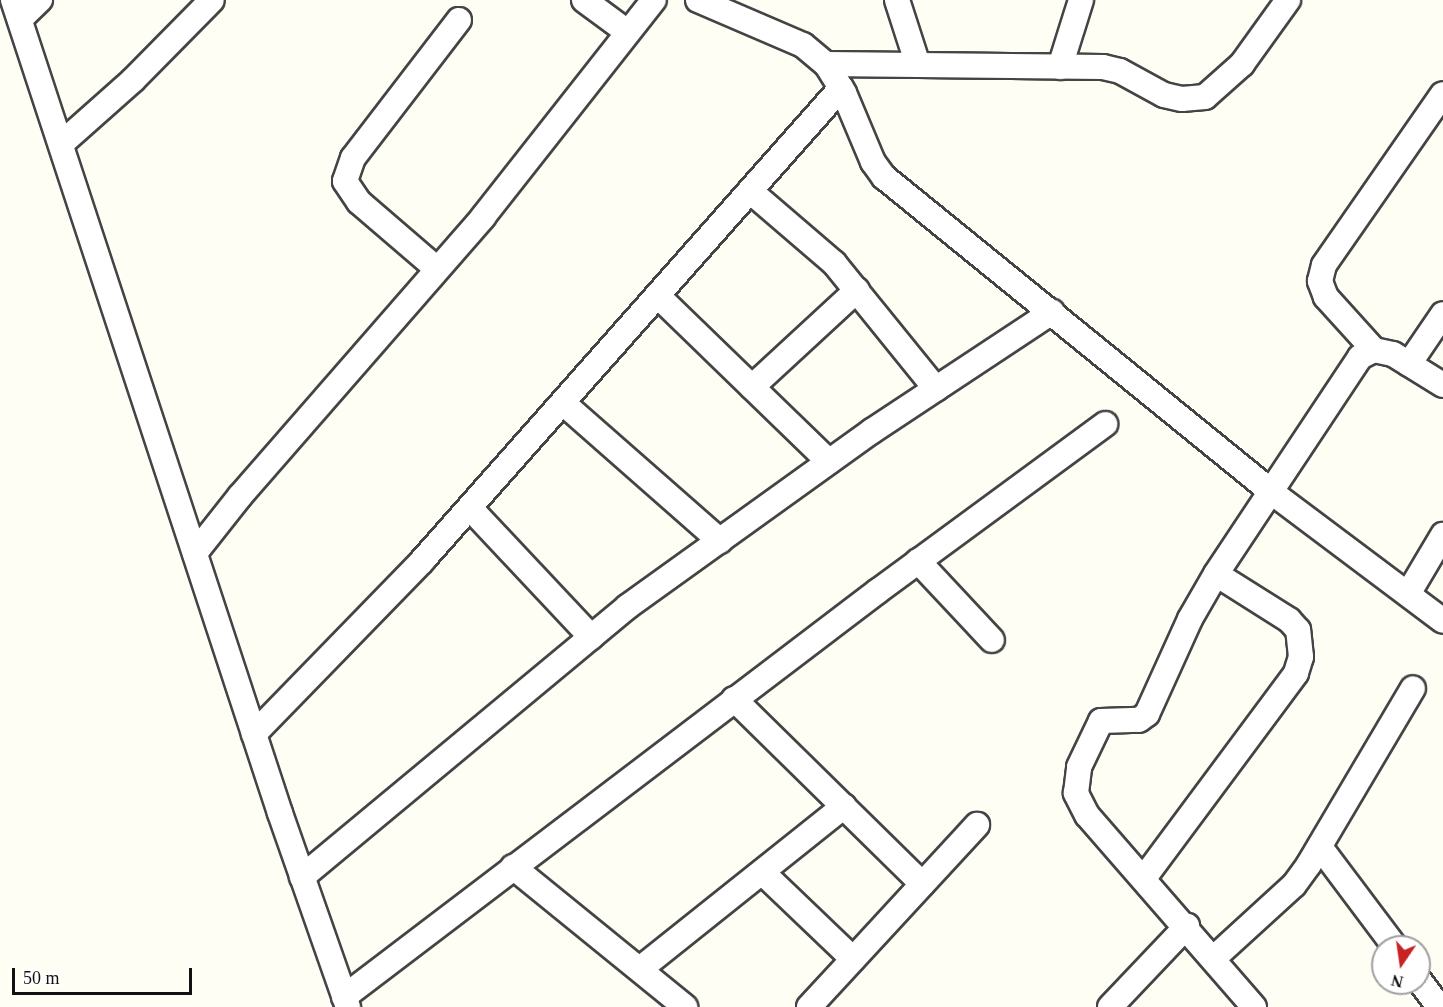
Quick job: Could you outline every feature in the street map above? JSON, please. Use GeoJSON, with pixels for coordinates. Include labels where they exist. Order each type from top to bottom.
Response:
{"type":"FeatureCollection","features":[{"type":"Feature","properties":{"kind":"street"},"geometry":{"type":"LineString","coordinates":[[40,0],[16,10],[254,734],[346,1002],[513,867],[918,561],[1105,424]]}},
{"type":"Feature","properties":{"kind":"street"},"geometry":{"type":"LineString","coordinates":[[61,144],[133,80],[212,0]]}},
{"type":"Feature","properties":{"kind":"street"},"geometry":{"type":"LineString","coordinates":[[584,0],[626,31]]}},
{"type":"Feature","properties":{"kind":"street"},"geometry":{"type":"LineString","coordinates":[[195,553],[240,496],[483,217],[626,31],[654,0]]}},
{"type":"Feature","properties":{"kind":"street"},"geometry":{"type":"LineString","coordinates":[[897,0],[918,65]]}},
{"type":"Feature","properties":{"kind":"street"},"geometry":{"type":"LineString","coordinates":[[1060,67],[1081,0]]}},
{"type":"Feature","properties":{"kind":"street"},"geometry":{"type":"LineString","coordinates":[[826,64],[1103,67],[1120,71],[1164,95],[1182,99],[1205,97],[1242,64],[1288,0]]}},
{"type":"Feature","properties":{"kind":"street"},"geometry":{"type":"LineString","coordinates":[[708,2],[803,45],[826,64],[841,88],[860,136],[884,177],[1270,492],[1443,621]]}},
{"type":"Feature","properties":{"kind":"street"},"geometry":{"type":"LineString","coordinates":[[437,270],[359,202],[345,181],[353,158],[459,20]]}},
{"type":"Feature","properties":{"kind":"street"},"geometry":{"type":"LineString","coordinates":[[254,734],[470,508],[841,88]]}},
{"type":"Feature","properties":{"kind":"street"},"geometry":{"type":"LineString","coordinates":[[1443,94],[1324,265],[1320,281],[1326,297],[1374,350],[1393,354],[1443,385]]}},
{"type":"Feature","properties":{"kind":"street"},"geometry":{"type":"LineString","coordinates":[[750,191],[801,231],[857,290],[936,389]]}},
{"type":"Feature","properties":{"kind":"street"},"geometry":{"type":"LineString","coordinates":[[752,387],[857,290]]}},
{"type":"Feature","properties":{"kind":"street"},"geometry":{"type":"LineString","coordinates":[[658,296],[829,462]]}},
{"type":"Feature","properties":{"kind":"street"},"geometry":{"type":"LineString","coordinates":[[302,877],[591,637],[829,462],[1052,312]]}},
{"type":"Feature","properties":{"kind":"street"},"geometry":{"type":"LineString","coordinates":[[1409,364],[1443,314]]}},
{"type":"Feature","properties":{"kind":"street"},"geometry":{"type":"LineString","coordinates":[[1254,1007],[1187,926],[1080,804],[1075,781],[1079,767],[1101,721],[1139,720],[1148,714],[1190,619],[1216,574],[1354,365],[1374,350]]}},
{"type":"Feature","properties":{"kind":"street"},"geometry":{"type":"LineString","coordinates":[[563,404],[720,541]]}},
{"type":"Feature","properties":{"kind":"street"},"geometry":{"type":"LineString","coordinates":[[470,508],[591,637]]}},
{"type":"Feature","properties":{"kind":"street"},"geometry":{"type":"LineString","coordinates":[[1408,594],[1443,535]]}},
{"type":"Feature","properties":{"kind":"street"},"geometry":{"type":"LineString","coordinates":[[918,561],[992,640]]}},
{"type":"Feature","properties":{"kind":"street"},"geometry":{"type":"LineString","coordinates":[[1144,878],[1296,673],[1301,657],[1298,630],[1289,620],[1216,574]]}},
{"type":"Feature","properties":{"kind":"street"},"geometry":{"type":"LineString","coordinates":[[1214,958],[1293,885],[1320,847],[1413,688]]}},
{"type":"Feature","properties":{"kind":"street"},"geometry":{"type":"LineString","coordinates":[[734,699],[922,884]]}},
{"type":"Feature","properties":{"kind":"street"},"geometry":{"type":"LineString","coordinates":[[640,969],[844,806]]}},
{"type":"Feature","properties":{"kind":"street"},"geometry":{"type":"LineString","coordinates":[[809,1007],[976,825]]}},
{"type":"Feature","properties":{"kind":"street"},"geometry":{"type":"LineString","coordinates":[[1320,847],[1386,935]]}},
{"type":"Feature","properties":{"kind":"street"},"geometry":{"type":"LineString","coordinates":[[513,867],[684,1007]]}},
{"type":"Feature","properties":{"kind":"street"},"geometry":{"type":"LineString","coordinates":[[762,872],[854,959]]}},
{"type":"Feature","properties":{"kind":"street"},"geometry":{"type":"LineString","coordinates":[[1110,1007],[1187,926]]}}]}
